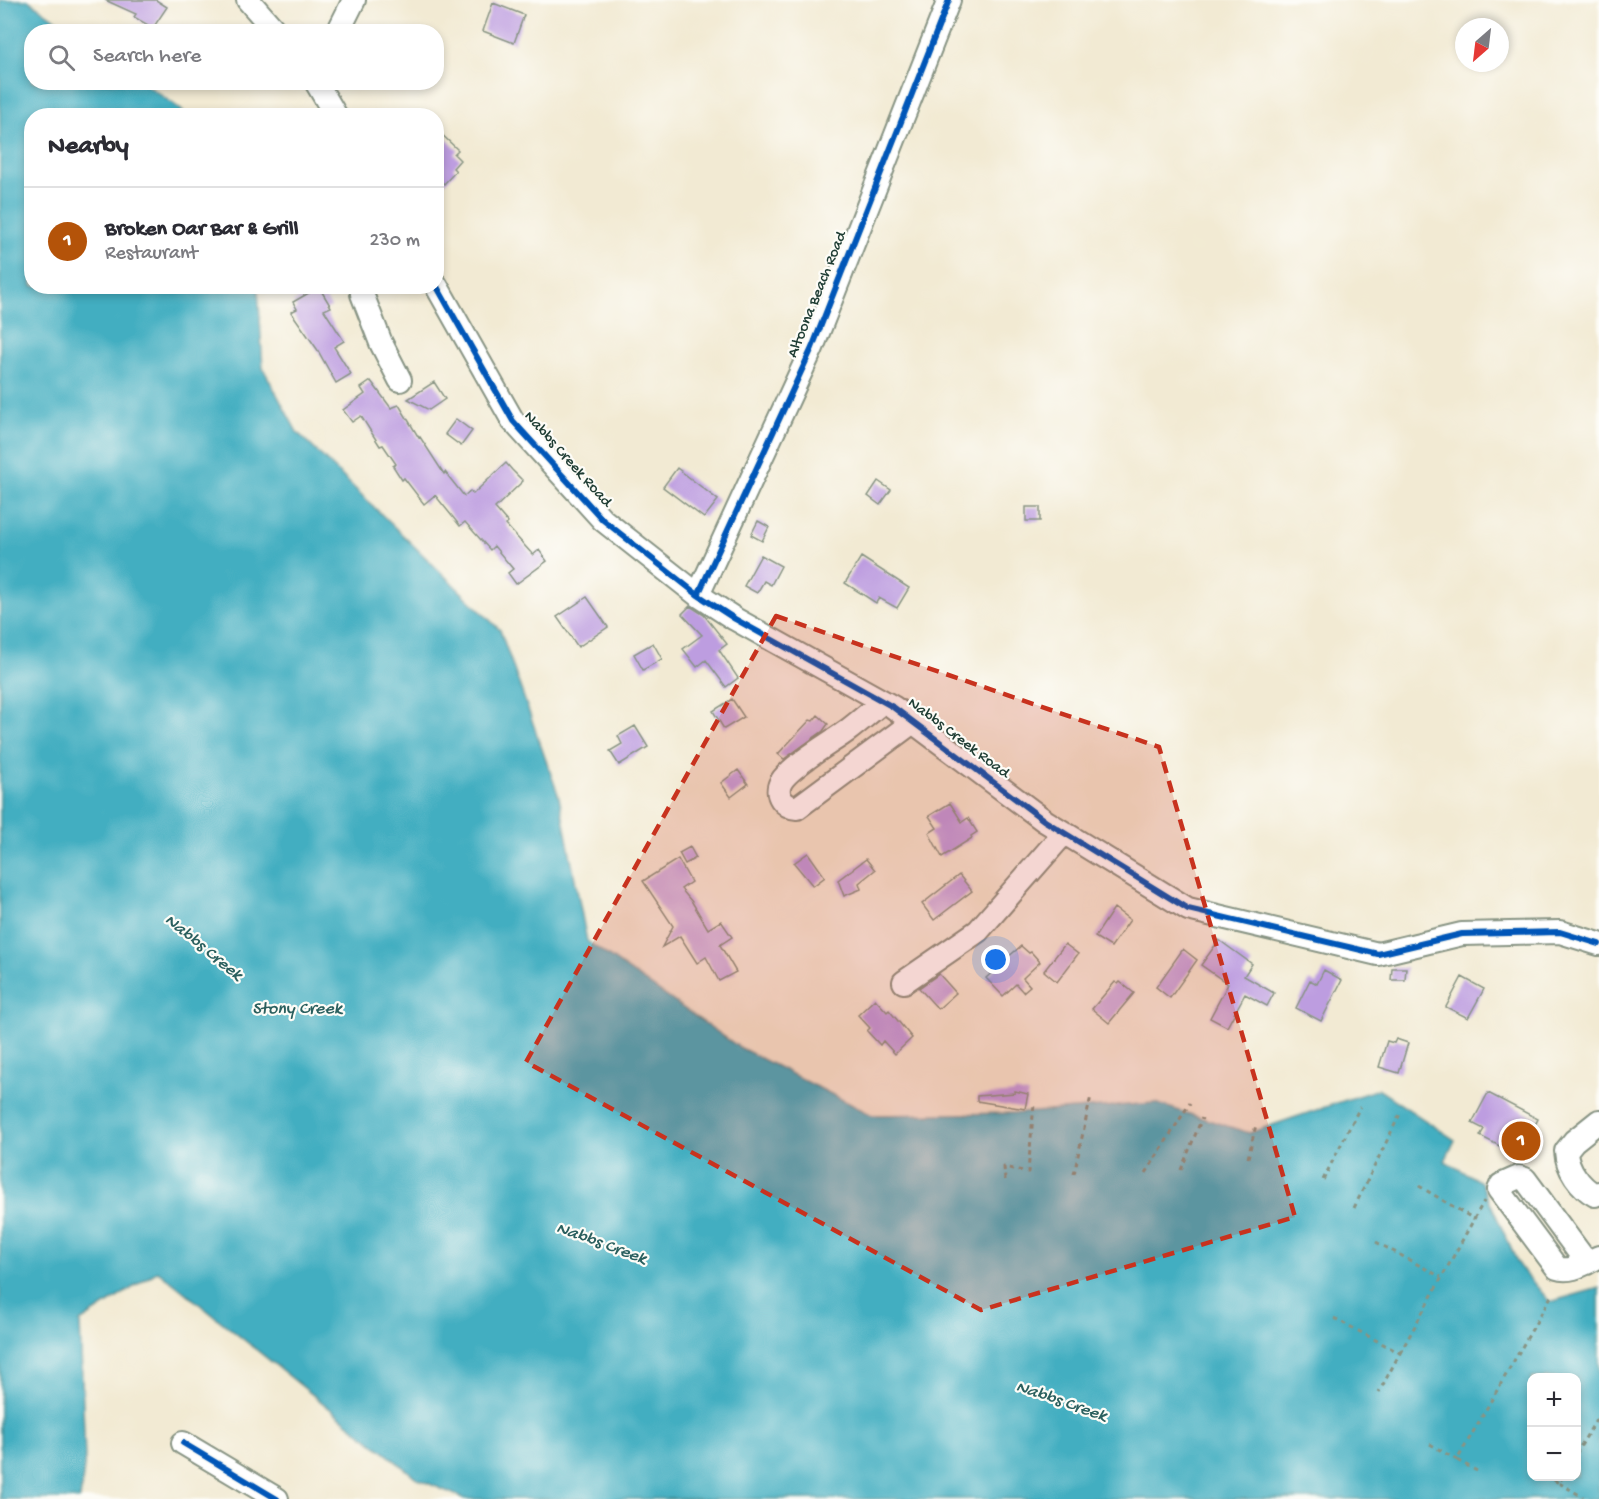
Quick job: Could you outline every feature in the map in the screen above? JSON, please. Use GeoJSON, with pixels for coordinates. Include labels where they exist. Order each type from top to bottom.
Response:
{"type":"FeatureCollection","features":[{"type":"Feature","properties":{"kind":"street"},"geometry":{"type":"LineString","coordinates":[[248,0],[269,24]]}},
{"type":"Feature","properties":{"kind":"street"},"geometry":{"type":"LineString","coordinates":[[342,24],[354,0]]}},
{"type":"Feature","properties":{"kind":"street","name":"Altoona Beach Road"},"geometry":{"type":"LineString","coordinates":[[698,595],[812,348],[949,0]]}},
{"type":"Feature","properties":{"kind":"street"},"geometry":{"type":"LineString","coordinates":[[321,90],[331,108]]}},
{"type":"Feature","properties":{"kind":"street"},"geometry":{"type":"LineString","coordinates":[[362,294],[381,343],[400,380]]}},
{"type":"Feature","properties":{"kind":"street","name":"Nabbs Creek Road"},"geometry":{"type":"LineString","coordinates":[[441,294],[513,421],[603,520],[698,595],[735,619],[883,702],[1045,821],[1188,909],[1378,954],[1462,934],[1560,932],[1599,944]]}},
{"type":"Feature","properties":{"kind":"street"},"geometry":{"type":"LineString","coordinates":[[883,702],[790,772],[781,782],[779,792],[782,801],[789,808],[797,808],[913,722]]}},
{"type":"Feature","properties":{"kind":"street"},"geometry":{"type":"LineString","coordinates":[[904,982],[978,931],[1064,833]]}},
{"type":"Feature","properties":{"kind":"street"},"geometry":{"type":"LineString","coordinates":[[1599,1121],[1574,1141],[1566,1151],[1567,1162],[1585,1189],[1595,1195],[1599,1193]]}},
{"type":"Feature","properties":{"kind":"street"},"geometry":{"type":"LineString","coordinates":[[183,1443],[277,1499]]}},
{"type":"Feature","properties":{"kind":"path"},"geometry":{"type":"LineString","coordinates":[[1074,1174],[1091,1096]]}},
{"type":"Feature","properties":{"kind":"path"},"geometry":{"type":"LineString","coordinates":[[1146,1173],[1190,1103]]}},
{"type":"Feature","properties":{"kind":"path"},"geometry":{"type":"LineString","coordinates":[[1005,1180],[1004,1167],[1028,1172],[1034,1104]]}},
{"type":"Feature","properties":{"kind":"path"},"geometry":{"type":"LineString","coordinates":[[1323,1180],[1360,1107]]}},
{"type":"Feature","properties":{"kind":"path"},"geometry":{"type":"LineString","coordinates":[[1354,1208],[1401,1112]]}},
{"type":"Feature","properties":{"kind":"path"},"geometry":{"type":"LineString","coordinates":[[1181,1170],[1202,1118]]}},
{"type":"Feature","properties":{"kind":"path"},"geometry":{"type":"LineString","coordinates":[[1248,1158],[1256,1125]]}},
{"type":"Feature","properties":{"kind":"path"},"geometry":{"type":"LineString","coordinates":[[1419,1186],[1474,1219]]}},
{"type":"Feature","properties":{"kind":"path"},"geometry":{"type":"LineString","coordinates":[[1379,1392],[1485,1199]]}},
{"type":"Feature","properties":{"kind":"path"},"geometry":{"type":"LineString","coordinates":[[1376,1242],[1441,1277]]}},
{"type":"Feature","properties":{"kind":"path"},"geometry":{"type":"LineString","coordinates":[[1457,1460],[1553,1293]]}},
{"type":"Feature","properties":{"kind":"path"},"geometry":{"type":"LineString","coordinates":[[1334,1318],[1400,1353]]}},
{"type":"Feature","properties":{"kind":"path"},"geometry":{"type":"LineString","coordinates":[[1581,1446],[1599,1415]]}},
{"type":"Feature","properties":{"kind":"path"},"geometry":{"type":"LineString","coordinates":[[1430,1444],[1477,1471]]}},
{"type":"Feature","properties":{"kind":"path"},"geometry":{"type":"LineString","coordinates":[[1554,1481],[1583,1497]]}},
{"type":"Feature","properties":{"kind":"highlighted area"},"geometry":{"type":"Polygon","coordinates":[[[776,616],[1159,747],[1295,1217],[981,1310],[526,1062],[776,616]]]}},
{"type":"Feature","properties":{"kind":"water","name":"Stony Creek"},"geometry":{"type":"Polygon","coordinates":[[[0,0],[28,0],[62,24],[24,24],[24,90],[154,90],[179,108],[24,108],[24,294],[258,294],[263,368],[297,432],[500,630],[559,797],[587,941],[739,1047],[872,1115],[1021,1113],[1155,1103],[1249,1133],[1378,1089],[1455,1140],[1445,1161],[1481,1182],[1519,1266],[1550,1302],[1599,1288],[1599,1499],[465,1499],[418,1479],[158,1271],[80,1322],[85,1459],[80,1499],[0,1499],[0,0]]]}},
{"type":"Feature","properties":{"kind":"building"},"geometry":{"type":"Polygon","coordinates":[[[105,0],[156,0],[167,7],[156,24],[146,24],[134,17],[136,14],[105,0]]]}},
{"type":"Feature","properties":{"kind":"building"},"geometry":{"type":"Polygon","coordinates":[[[493,3],[524,15],[514,43],[483,31],[493,3]]]}},
{"type":"Feature","properties":{"kind":"building"},"geometry":{"type":"Polygon","coordinates":[[[444,137],[458,150],[454,154],[460,160],[453,168],[456,171],[444,184],[444,137]]]}},
{"type":"Feature","properties":{"kind":"building"},"geometry":{"type":"Polygon","coordinates":[[[307,294],[323,294],[331,307],[324,310],[344,341],[334,347],[351,374],[336,383],[317,349],[291,312],[297,309],[293,302],[307,294]]]}},
{"type":"Feature","properties":{"kind":"building"},"geometry":{"type":"Polygon","coordinates":[[[371,381],[391,408],[399,405],[444,474],[445,472],[464,496],[470,491],[473,494],[506,463],[523,481],[495,508],[508,523],[506,525],[533,555],[539,550],[547,561],[516,584],[508,573],[513,569],[494,546],[490,550],[465,522],[460,526],[435,495],[424,504],[404,478],[402,480],[393,466],[396,464],[383,445],[380,446],[361,416],[352,422],[343,410],[365,394],[361,388],[371,381]]]}},
{"type":"Feature","properties":{"kind":"building"},"geometry":{"type":"Polygon","coordinates":[[[434,382],[445,399],[429,410],[408,399],[434,382]]]}},
{"type":"Feature","properties":{"kind":"building"},"geometry":{"type":"Polygon","coordinates":[[[456,419],[472,431],[461,446],[445,434],[456,419]]]}},
{"type":"Feature","properties":{"kind":"building"},"geometry":{"type":"Polygon","coordinates":[[[677,468],[718,500],[704,518],[663,487],[677,468]]]}},
{"type":"Feature","properties":{"kind":"building"},"geometry":{"type":"Polygon","coordinates":[[[878,481],[891,490],[880,505],[868,496],[878,481]]]}},
{"type":"Feature","properties":{"kind":"building"},"geometry":{"type":"Polygon","coordinates":[[[1026,507],[1040,507],[1040,521],[1026,521],[1026,507]]]}},
{"type":"Feature","properties":{"kind":"building"},"geometry":{"type":"Polygon","coordinates":[[[758,521],[769,527],[762,541],[751,535],[758,521]]]}},
{"type":"Feature","properties":{"kind":"building"},"geometry":{"type":"Polygon","coordinates":[[[761,555],[781,566],[771,585],[764,581],[757,593],[744,586],[761,555]]]}},
{"type":"Feature","properties":{"kind":"building"},"geometry":{"type":"Polygon","coordinates":[[[861,557],[909,588],[897,608],[879,598],[876,603],[845,583],[861,557]]]}},
{"type":"Feature","properties":{"kind":"building"},"geometry":{"type":"Polygon","coordinates":[[[587,597],[608,627],[578,647],[557,617],[587,597]]]}},
{"type":"Feature","properties":{"kind":"building"},"geometry":{"type":"Polygon","coordinates":[[[690,606],[704,615],[727,644],[719,650],[738,678],[726,687],[706,660],[697,667],[683,649],[702,635],[682,614],[690,606]]]}},
{"type":"Feature","properties":{"kind":"building"},"geometry":{"type":"Polygon","coordinates":[[[653,643],[662,659],[643,670],[634,654],[653,643]]]}},
{"type":"Feature","properties":{"kind":"building"},"geometry":{"type":"Polygon","coordinates":[[[732,699],[744,717],[724,729],[713,711],[732,699]]]}},
{"type":"Feature","properties":{"kind":"building"},"geometry":{"type":"Polygon","coordinates":[[[818,715],[828,724],[823,731],[784,759],[778,754],[810,720],[813,721],[818,715]]]}},
{"type":"Feature","properties":{"kind":"building"},"geometry":{"type":"Polygon","coordinates":[[[635,726],[648,747],[619,765],[610,751],[622,744],[618,736],[635,726]]]}},
{"type":"Feature","properties":{"kind":"building"},"geometry":{"type":"Polygon","coordinates":[[[738,770],[748,784],[731,797],[721,783],[738,770]]]}},
{"type":"Feature","properties":{"kind":"building"},"geometry":{"type":"Polygon","coordinates":[[[950,803],[962,822],[968,818],[977,832],[971,836],[972,838],[942,857],[929,833],[937,828],[929,816],[950,803]]]}},
{"type":"Feature","properties":{"kind":"building"},"geometry":{"type":"Polygon","coordinates":[[[690,847],[696,858],[685,864],[679,853],[690,847]]]}},
{"type":"Feature","properties":{"kind":"building"},"geometry":{"type":"Polygon","coordinates":[[[808,853],[825,877],[813,886],[794,863],[808,853]]]}},
{"type":"Feature","properties":{"kind":"building"},"geometry":{"type":"Polygon","coordinates":[[[678,859],[691,882],[681,889],[692,902],[708,929],[721,921],[732,937],[720,945],[736,972],[719,981],[706,957],[697,963],[680,936],[662,947],[673,926],[643,881],[678,859]]]}},
{"type":"Feature","properties":{"kind":"building"},"geometry":{"type":"Polygon","coordinates":[[[866,859],[875,870],[859,883],[861,889],[844,896],[838,880],[866,859]]]}},
{"type":"Feature","properties":{"kind":"building"},"geometry":{"type":"Polygon","coordinates":[[[959,875],[972,891],[934,920],[922,904],[959,875]]]}},
{"type":"Feature","properties":{"kind":"building"},"geometry":{"type":"Polygon","coordinates":[[[1114,908],[1130,920],[1111,947],[1095,937],[1114,908]]]}},
{"type":"Feature","properties":{"kind":"building"},"geometry":{"type":"Polygon","coordinates":[[[1219,940],[1252,964],[1244,976],[1274,993],[1267,1006],[1245,994],[1227,1027],[1210,1018],[1228,984],[1201,965],[1219,940]]]}},
{"type":"Feature","properties":{"kind":"building"},"geometry":{"type":"Polygon","coordinates":[[[1065,944],[1078,954],[1057,982],[1044,971],[1065,944]]]}},
{"type":"Feature","properties":{"kind":"building"},"geometry":{"type":"Polygon","coordinates":[[[1021,946],[1029,953],[1031,952],[1040,962],[1023,978],[1030,986],[1023,992],[1016,984],[1003,996],[986,978],[998,967],[995,963],[1004,954],[1007,958],[1021,946]]]}},
{"type":"Feature","properties":{"kind":"building"},"geometry":{"type":"Polygon","coordinates":[[[1183,949],[1197,960],[1170,998],[1156,987],[1183,949]]]}},
{"type":"Feature","properties":{"kind":"building"},"geometry":{"type":"Polygon","coordinates":[[[1392,968],[1406,968],[1405,980],[1391,980],[1392,968]]]}},
{"type":"Feature","properties":{"kind":"building"},"geometry":{"type":"Polygon","coordinates":[[[1324,970],[1342,980],[1321,1021],[1296,1008],[1310,980],[1317,984],[1324,970]]]}},
{"type":"Feature","properties":{"kind":"building"},"geometry":{"type":"Polygon","coordinates":[[[939,974],[956,993],[938,1009],[919,988],[939,974]]]}},
{"type":"Feature","properties":{"kind":"building"},"geometry":{"type":"Polygon","coordinates":[[[1462,977],[1484,989],[1468,1018],[1446,1007],[1462,977]]]}},
{"type":"Feature","properties":{"kind":"building"},"geometry":{"type":"Polygon","coordinates":[[[1115,982],[1118,984],[1120,982],[1134,993],[1109,1023],[1092,1009],[1115,982]]]}},
{"type":"Feature","properties":{"kind":"building"},"geometry":{"type":"Polygon","coordinates":[[[875,999],[887,1012],[889,1010],[912,1038],[895,1054],[883,1041],[880,1045],[867,1031],[870,1028],[858,1015],[875,999]]]}},
{"type":"Feature","properties":{"kind":"building"},"geometry":{"type":"Polygon","coordinates":[[[1396,1039],[1408,1043],[1399,1073],[1379,1067],[1387,1041],[1394,1043],[1396,1039]]]}},
{"type":"Feature","properties":{"kind":"building"},"geometry":{"type":"Polygon","coordinates":[[[1015,1091],[1028,1094],[1025,1109],[977,1101],[977,1096],[1015,1093],[1015,1091]]]}},
{"type":"Feature","properties":{"kind":"building"},"geometry":{"type":"Polygon","coordinates":[[[1488,1093],[1538,1119],[1519,1156],[1480,1136],[1484,1129],[1472,1123],[1488,1093]]]}},
{"type":"Feature","properties":{"kind":"cycle path"},"geometry":{"type":"LineString","coordinates":[[698,595],[812,348],[949,0]]}},
{"type":"Feature","properties":{"kind":"cycle path"},"geometry":{"type":"LineString","coordinates":[[441,294],[513,421],[603,520],[698,595],[735,619],[893,707],[1045,821],[1188,909],[1378,954],[1462,934],[1560,932],[1599,944]]}},
{"type":"Feature","properties":{"kind":"cycle path"},"geometry":{"type":"LineString","coordinates":[[183,1443],[277,1499]]}},
{"type":"Feature","properties":{"kind":"place","name":"Broken Oar Bar & Grill"},"geometry":{"type":"Point","coordinates":[1521,1141]}},
{"type":"Feature","properties":{"kind":"water label","name":"Nabbs Creek"},"geometry":{"type":"Point","coordinates":[203,948]}},
{"type":"Feature","properties":{"kind":"water label","name":"Nabbs Creek"},"geometry":{"type":"Point","coordinates":[601,1244]}},
{"type":"Feature","properties":{"kind":"water label","name":"Nabbs Creek"},"geometry":{"type":"Point","coordinates":[1061,1402]}}]}
